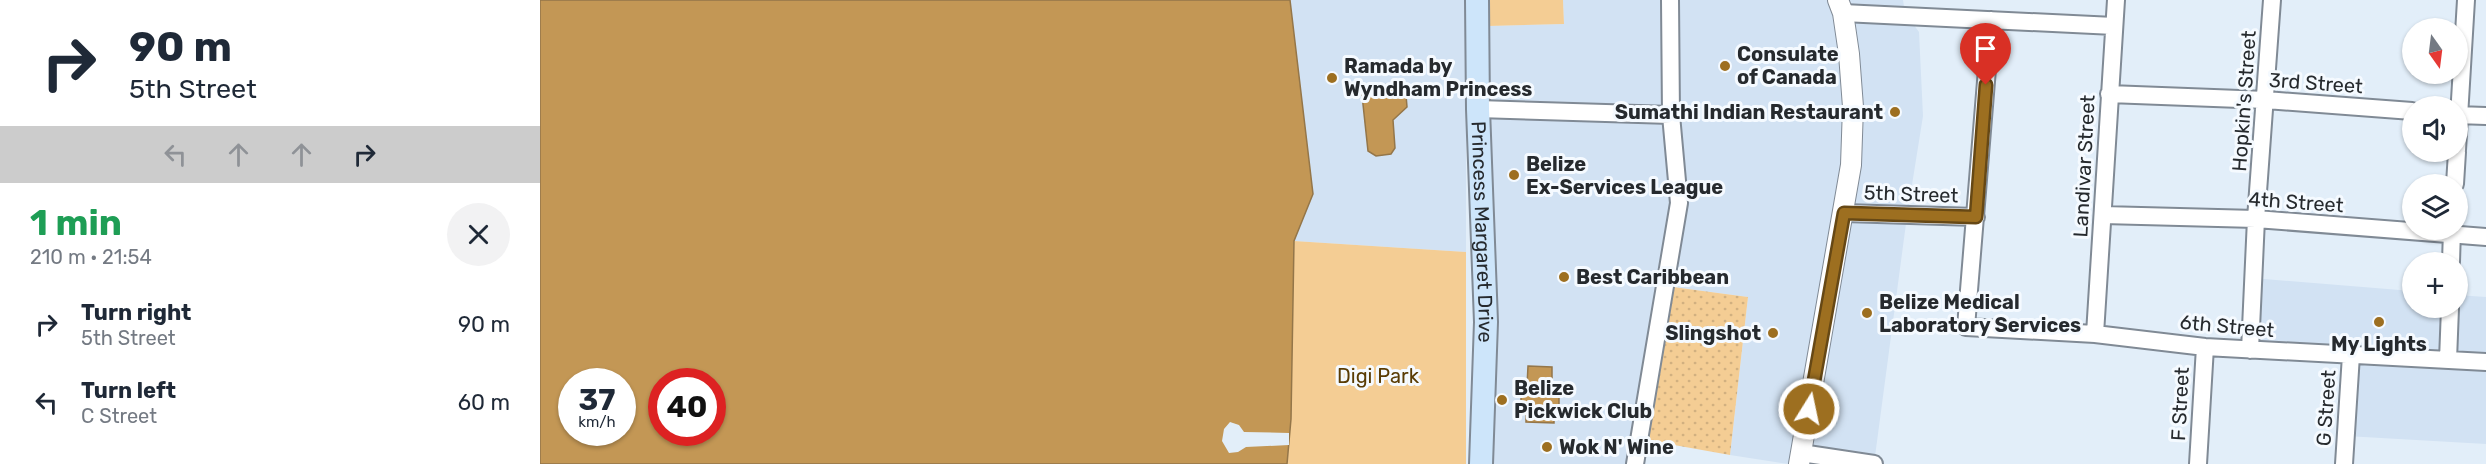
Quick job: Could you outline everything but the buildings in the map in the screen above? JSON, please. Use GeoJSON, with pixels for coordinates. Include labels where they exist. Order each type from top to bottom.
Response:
{"type":"FeatureCollection","features":[{"type":"Feature","properties":{"kind":"main road","name":"Princess Margaret Drive"},"geometry":{"type":"LineString","coordinates":[[1477,0],[1478,109],[1486,322],[1481,464]]}},
{"type":"Feature","properties":{"kind":"street"},"geometry":{"type":"LineString","coordinates":[[1635,464],[1679,203],[1671,115],[1670,0]]}},
{"type":"Feature","properties":{"kind":"street","name":"Landivar Street"},"geometry":{"type":"LineString","coordinates":[[2095,334],[2116,0]]}},
{"type":"Feature","properties":{"kind":"street","name":"Hopkin's Street"},"geometry":{"type":"LineString","coordinates":[[2250,350],[2256,219],[2272,0]]}},
{"type":"Feature","properties":{"kind":"street"},"geometry":{"type":"LineString","coordinates":[[2459,96],[2466,0]]}},
{"type":"Feature","properties":{"kind":"street"},"geometry":{"type":"LineString","coordinates":[[1874,464],[1800,458],[1851,165],[1850,54],[1841,6],[1991,20],[2114,26]]}},
{"type":"Feature","properties":{"kind":"street"},"geometry":{"type":"LineString","coordinates":[[1976,217],[1991,20]]}},
{"type":"Feature","properties":{"kind":"street","name":"3rd Street"},"geometry":{"type":"LineString","coordinates":[[2109,94],[2266,100],[2402,110]]}},
{"type":"Feature","properties":{"kind":"street"},"geometry":{"type":"LineString","coordinates":[[1478,109],[1671,115]]}},
{"type":"Feature","properties":{"kind":"street"},"geometry":{"type":"LineString","coordinates":[[2468,115],[2486,116]]}},
{"type":"Feature","properties":{"kind":"street","name":"5th Street"},"geometry":{"type":"LineString","coordinates":[[1844,213],[1976,217]]}},
{"type":"Feature","properties":{"kind":"street","name":"4th Street"},"geometry":{"type":"LineString","coordinates":[[2103,215],[2256,219],[2402,229]]}},
{"type":"Feature","properties":{"kind":"street","name":"6th Street"},"geometry":{"type":"LineString","coordinates":[[1976,217],[1966,327],[2095,334],[2205,347],[2486,363]]}},
{"type":"Feature","properties":{"kind":"street","name":"4th Street"},"geometry":{"type":"LineString","coordinates":[[2468,234],[2486,237]]}},
{"type":"Feature","properties":{"kind":"street"},"geometry":{"type":"LineString","coordinates":[[2448,360],[2450,318]]}},
{"type":"Feature","properties":{"kind":"street","name":"F Street"},"geometry":{"type":"LineString","coordinates":[[2198,464],[2205,347]]}},
{"type":"Feature","properties":{"kind":"street","name":"G Street"},"geometry":{"type":"LineString","coordinates":[[2344,464],[2351,355]]}},
{"type":"Feature","properties":{"kind":"shaded area"},"geometry":{"type":"Polygon","coordinates":[[[540,0],[1290,0],[1313,194],[1294,241],[1291,419],[1287,464],[540,464],[540,0]]]}},
{"type":"Feature","properties":{"kind":"shaded area","name":"Ramada by Wyndham Princess"},"geometry":{"type":"Polygon","coordinates":[[[1290,0],[1466,0],[1466,252],[1294,241],[1313,194],[1290,0]]]}},
{"type":"Feature","properties":{"kind":"shaded area"},"geometry":{"type":"Polygon","coordinates":[[[1563,0],[1903,0],[1905,13],[1919,32],[1923,116],[1907,216],[1874,464],[1788,464],[1730,455],[1748,297],[1674,287],[1642,464],[1489,464],[1488,26],[1564,24],[1563,0]]]}},
{"type":"Feature","properties":{"kind":"shaded area"},"geometry":{"type":"Polygon","coordinates":[[[1405,83],[1407,107],[1393,120],[1395,148],[1391,154],[1376,156],[1368,151],[1362,95],[1369,86],[1405,83]]]}},
{"type":"Feature","properties":{"kind":"shaded area"},"geometry":{"type":"Polygon","coordinates":[[[2252,278],[2402,290],[2402,318],[2468,318],[2468,296],[2486,297],[2486,444],[2346,436],[2347,361],[2254,348],[2252,278]]]}},
{"type":"Feature","properties":{"kind":"shaded area"},"geometry":{"type":"Polygon","coordinates":[[[1528,366],[1552,367],[1552,386],[1559,392],[1559,407],[1554,411],[1554,423],[1526,422],[1526,412],[1521,407],[1521,392],[1527,386],[1528,366]]]}},
{"type":"Feature","properties":{"kind":"green space"},"geometry":{"type":"Polygon","coordinates":[[[1488,0],[1563,0],[1564,24],[1488,26],[1488,0]]]}},
{"type":"Feature","properties":{"kind":"green space","name":"Digi Park"},"geometry":{"type":"Polygon","coordinates":[[[1294,241],[1466,252],[1466,464],[1287,464],[1291,419],[1294,241]]]}},
{"type":"Feature","properties":{"kind":"green space"},"geometry":{"type":"Polygon","coordinates":[[[1673,287],[1748,297],[1730,455],[1646,440],[1673,287]]]}},
{"type":"Feature","properties":{"kind":"pier"},"geometry":{"type":"Polygon","coordinates":[[[1230,422],[1239,425],[1244,432],[1289,433],[1289,445],[1246,447],[1238,452],[1229,453],[1222,441],[1224,429],[1230,422]]]}},
{"type":"Feature","properties":{"kind":"place","name":"Consulate of Canada"},"geometry":{"type":"Point","coordinates":[1725,66]}},
{"type":"Feature","properties":{"kind":"place","name":"Ramada by Wyndham Princess"},"geometry":{"type":"Point","coordinates":[1332,78]}},
{"type":"Feature","properties":{"kind":"place","name":"Sumathi Indian Restaurant"},"geometry":{"type":"Point","coordinates":[1895,112]}},
{"type":"Feature","properties":{"kind":"place","name":"Belize Ex-Services League"},"geometry":{"type":"Point","coordinates":[1514,175]}},
{"type":"Feature","properties":{"kind":"place","name":"Best Caribbean"},"geometry":{"type":"Point","coordinates":[1564,277]}},
{"type":"Feature","properties":{"kind":"place","name":"Belize Medical Laboratory Services"},"geometry":{"type":"Point","coordinates":[1867,313]}},
{"type":"Feature","properties":{"kind":"place","name":"My Lights"},"geometry":{"type":"Point","coordinates":[2379,322]}},
{"type":"Feature","properties":{"kind":"place","name":"Slingshot"},"geometry":{"type":"Point","coordinates":[1773,333]}},
{"type":"Feature","properties":{"kind":"place","name":"Belize Pickwick Club"},"geometry":{"type":"Point","coordinates":[1502,400]}},
{"type":"Feature","properties":{"kind":"place","name":"Wok N' Wine"},"geometry":{"type":"Point","coordinates":[1547,447]}},
{"type":"Feature","properties":{"kind":"route"},"geometry":{"type":"LineString","coordinates":[[1809,409],[1844,213],[1976,217],[1986,85]]}}]}
